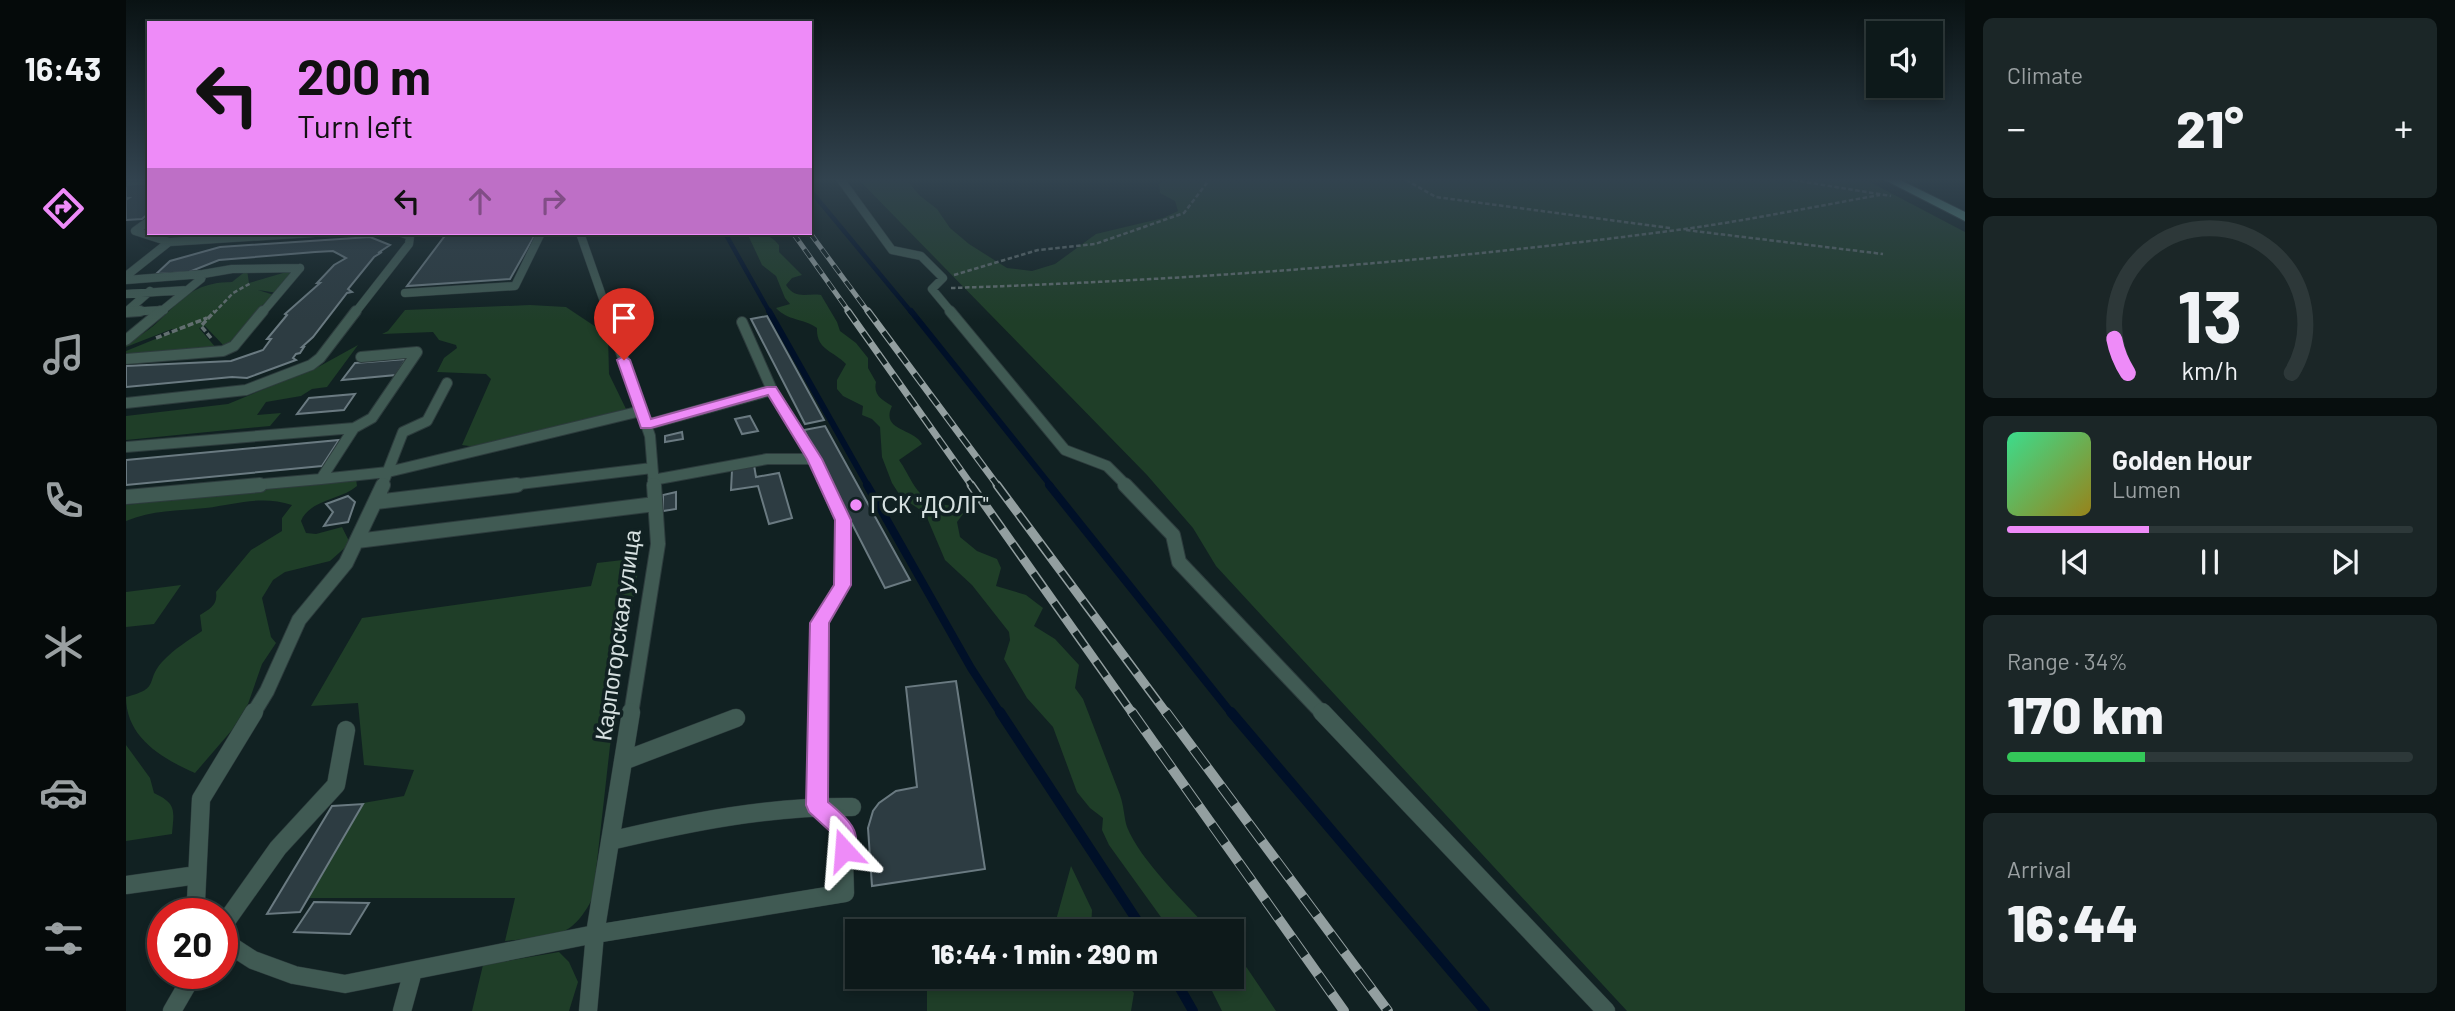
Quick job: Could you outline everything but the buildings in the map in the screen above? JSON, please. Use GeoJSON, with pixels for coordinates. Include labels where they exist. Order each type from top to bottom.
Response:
{"type":"FeatureCollection","features":[{"type":"Feature","properties":{"kind":"lane"},"geometry":{"type":"LineString","coordinates":[[140,227],[135,231],[147,234]]}},
{"type":"Feature","properties":{"kind":"lane"},"geometry":{"type":"LineString","coordinates":[[875,227],[892,250],[921,256],[943,278],[932,289],[1065,450],[1107,466],[1173,535],[1179,562],[1606,1011]]}},
{"type":"Feature","properties":{"kind":"lane"},"geometry":{"type":"LineString","coordinates":[[154,235],[169,242],[284,235]]}},
{"type":"Feature","properties":{"kind":"lane"},"geometry":{"type":"LineString","coordinates":[[182,242],[194,235]]}},
{"type":"Feature","properties":{"kind":"lane"},"geometry":{"type":"LineString","coordinates":[[126,403],[246,390],[311,365],[320,358],[409,244],[410,236],[407,235]]}},
{"type":"Feature","properties":{"kind":"lane"},"geometry":{"type":"LineString","coordinates":[[405,293],[515,286],[540,235]]}},
{"type":"Feature","properties":{"kind":"lane","name":"Карпогорская улица"},"geometry":{"type":"LineString","coordinates":[[581,235],[650,436],[658,544],[596,934],[588,1011]]}},
{"type":"Feature","properties":{"kind":"lane"},"geometry":{"type":"LineString","coordinates":[[126,278],[169,242]]}},
{"type":"Feature","properties":{"kind":"lane"},"geometry":{"type":"LineString","coordinates":[[126,278],[166,278],[232,269],[300,268],[234,345],[223,351],[126,359]]}},
{"type":"Feature","properties":{"kind":"lane"},"geometry":{"type":"LineString","coordinates":[[126,340],[201,279],[203,274]]}},
{"type":"Feature","properties":{"kind":"lane"},"geometry":{"type":"LineString","coordinates":[[126,312],[166,278]]}},
{"type":"Feature","properties":{"kind":"lane"},"geometry":{"type":"LineString","coordinates":[[126,294],[187,290]]}},
{"type":"Feature","properties":{"kind":"lane"},"geometry":{"type":"LineString","coordinates":[[126,312],[164,310]]}},
{"type":"Feature","properties":{"kind":"lane"},"geometry":{"type":"LineString","coordinates":[[238,950],[253,960],[294,975],[345,984],[596,934],[845,893],[844,829],[817,805],[820,623],[842,585],[843,520],[815,459],[772,390],[742,322]]}},
{"type":"Feature","properties":{"kind":"lane"},"geometry":{"type":"LineString","coordinates":[[126,331],[141,330]]}},
{"type":"Feature","properties":{"kind":"lane"},"geometry":{"type":"LineString","coordinates":[[126,447],[354,428],[372,418],[416,352],[361,357]]}},
{"type":"Feature","properties":{"kind":"lane"},"geometry":{"type":"LineString","coordinates":[[196,898],[201,799],[267,691],[299,620],[346,563],[376,502],[404,432],[427,421],[447,383]]}},
{"type":"Feature","properties":{"kind":"lane"},"geometry":{"type":"LineString","coordinates":[[126,497],[388,472],[772,390]]}},
{"type":"Feature","properties":{"kind":"lane"},"geometry":{"type":"LineString","coordinates":[[321,479],[354,428]]}},
{"type":"Feature","properties":{"kind":"lane"},"geometry":{"type":"LineString","coordinates":[[376,502],[653,474],[767,459],[815,459]]}},
{"type":"Feature","properties":{"kind":"lane"},"geometry":{"type":"LineString","coordinates":[[357,541],[655,504]]}},
{"type":"Feature","properties":{"kind":"lane"},"geometry":{"type":"LineString","coordinates":[[623,761],[736,718]]}},
{"type":"Feature","properties":{"kind":"lane"},"geometry":{"type":"LineString","coordinates":[[238,904],[278,848],[336,785],[346,730]]}},
{"type":"Feature","properties":{"kind":"lane"},"geometry":{"type":"LineString","coordinates":[[610,841],[704,819],[817,805],[852,807]]}},
{"type":"Feature","properties":{"kind":"lane"},"geometry":{"type":"LineString","coordinates":[[126,885],[197,875]]}},
{"type":"Feature","properties":{"kind":"lane"},"geometry":{"type":"LineString","coordinates":[[402,1011],[413,971]]}},
{"type":"Feature","properties":{"kind":"lane"},"geometry":{"type":"LineString","coordinates":[[172,1011],[185,989]]}},
{"type":"Feature","properties":{"kind":"path"},"geometry":{"type":"LineString","coordinates":[[943,278],[1038,250],[1095,244],[1143,227]]}},
{"type":"Feature","properties":{"kind":"path"},"geometry":{"type":"LineString","coordinates":[[1666,227],[1883,254]]}},
{"type":"Feature","properties":{"kind":"path"},"geometry":{"type":"LineString","coordinates":[[932,289],[1097,285],[1481,252],[1691,227]]}},
{"type":"Feature","properties":{"kind":"path"},"geometry":{"type":"LineString","coordinates":[[223,351],[201,326],[233,293],[258,282]]}},
{"type":"Feature","properties":{"kind":"path"},"geometry":{"type":"LineString","coordinates":[[149,340],[207,318]]}},
{"type":"Feature","properties":{"kind":"green space"},"geometry":{"type":"Polygon","coordinates":[[[905,227],[949,227],[969,244],[1007,268],[1032,271],[1055,264],[1096,234],[1125,227],[1956,227],[1965,232],[1965,1011],[1627,1011],[1216,566],[1193,528],[1147,475],[905,227]]]}},
{"type":"Feature","properties":{"kind":"green space"},"geometry":{"type":"Polygon","coordinates":[[[748,235],[766,235],[779,245],[779,252],[802,275],[792,278],[786,285],[794,293],[821,295],[840,331],[856,343],[868,358],[868,368],[876,382],[877,394],[892,406],[890,420],[922,444],[899,460],[918,490],[935,503],[958,507],[963,514],[957,522],[960,537],[977,551],[997,559],[1001,568],[996,586],[1026,595],[1043,608],[1034,626],[1055,639],[1079,665],[1075,688],[1083,699],[1120,795],[1127,827],[1133,840],[1164,881],[1200,919],[1162,919],[1109,845],[1102,830],[1103,818],[1090,808],[1077,792],[1053,727],[1027,698],[1004,659],[1010,640],[1009,632],[972,585],[945,560],[925,513],[901,497],[892,483],[882,457],[880,427],[872,419],[862,415],[863,406],[843,396],[837,389],[837,380],[846,364],[823,346],[817,335],[817,328],[776,308],[790,304],[776,276],[762,265],[748,235]]]}},
{"type":"Feature","properties":{"kind":"green space"},"geometry":{"type":"Polygon","coordinates":[[[300,268],[278,293],[258,290],[274,295],[225,347],[205,326],[199,328],[217,349],[131,356],[126,354],[126,351],[180,329],[172,329],[126,347],[126,342],[141,335],[197,289],[232,282],[247,270],[249,283],[300,268]]]}},
{"type":"Feature","properties":{"kind":"green space"},"geometry":{"type":"Polygon","coordinates":[[[530,305],[566,307],[608,335],[609,374],[626,409],[476,447],[462,445],[491,379],[486,374],[437,372],[444,358],[457,348],[456,345],[439,340],[433,332],[382,334],[388,331],[405,310],[530,305]]]}},
{"type":"Feature","properties":{"kind":"green space"},"geometry":{"type":"Polygon","coordinates":[[[358,345],[327,387],[312,389],[301,396],[266,402],[257,415],[281,413],[270,426],[126,440],[126,416],[228,404],[320,366],[358,345]]]}},
{"type":"Feature","properties":{"kind":"green space"},"geometry":{"type":"Polygon","coordinates":[[[356,479],[357,486],[318,504],[305,514],[301,521],[306,533],[316,534],[342,527],[348,545],[330,561],[285,572],[273,580],[262,598],[271,637],[276,643],[262,664],[248,704],[232,730],[195,773],[158,753],[139,735],[132,724],[126,697],[149,687],[163,661],[202,631],[200,615],[210,609],[216,592],[251,550],[282,531],[282,518],[292,505],[249,501],[155,513],[126,521],[126,505],[356,479]]]}},
{"type":"Feature","properties":{"kind":"green space"},"geometry":{"type":"Polygon","coordinates":[[[640,558],[610,746],[593,897],[576,922],[558,934],[547,937],[505,941],[515,898],[309,898],[363,803],[404,796],[414,770],[364,765],[358,703],[311,706],[362,618],[591,586],[597,563],[640,558]]]}},
{"type":"Feature","properties":{"kind":"green space"},"geometry":{"type":"Polygon","coordinates":[[[181,585],[154,624],[126,627],[126,592],[181,585]]]}},
{"type":"Feature","properties":{"kind":"green space"},"geometry":{"type":"Polygon","coordinates":[[[126,745],[150,778],[154,793],[170,804],[173,813],[172,834],[126,841],[126,745]]]}},
{"type":"Feature","properties":{"kind":"green space"},"geometry":{"type":"Polygon","coordinates":[[[1071,866],[1092,910],[1092,919],[1056,919],[1071,866]]]}},
{"type":"Feature","properties":{"kind":"green space"},"geometry":{"type":"Polygon","coordinates":[[[559,952],[569,962],[578,982],[569,1011],[472,1011],[483,965],[559,952]]]}},
{"type":"Feature","properties":{"kind":"green space"},"geometry":{"type":"Polygon","coordinates":[[[1244,965],[1276,1011],[1222,1011],[1210,989],[1244,989],[1244,965]]]}},
{"type":"Feature","properties":{"kind":"green space"},"geometry":{"type":"Polygon","coordinates":[[[927,989],[1130,989],[1134,993],[1131,1011],[927,1011],[927,989]]]}},
{"type":"Feature","properties":{"kind":"waterway"},"geometry":{"type":"LineString","coordinates":[[841,227],[912,313]]}},
{"type":"Feature","properties":{"kind":"waterway"},"geometry":{"type":"LineString","coordinates":[[726,235],[770,313]]}},
{"type":"Feature","properties":{"kind":"waterway"},"geometry":{"type":"LineString","coordinates":[[769,311],[868,486]]}},
{"type":"Feature","properties":{"kind":"waterway"},"geometry":{"type":"LineString","coordinates":[[911,311],[1051,486]]}},
{"type":"Feature","properties":{"kind":"waterway"},"geometry":{"type":"LineString","coordinates":[[867,485],[971,668],[1001,714]]}},
{"type":"Feature","properties":{"kind":"waterway"},"geometry":{"type":"LineString","coordinates":[[1049,485],[1232,714]]}},
{"type":"Feature","properties":{"kind":"waterway"},"geometry":{"type":"LineString","coordinates":[[1000,712],[1136,919]]}},
{"type":"Feature","properties":{"kind":"waterway"},"geometry":{"type":"LineString","coordinates":[[1231,712],[1485,1011]]}},
{"type":"Feature","properties":{"kind":"waterway"},"geometry":{"type":"LineString","coordinates":[[1180,989],[1193,1011]]}},
{"type":"Feature","properties":{"kind":"railway"},"geometry":{"type":"LineString","coordinates":[[794,235],[850,313]]}},
{"type":"Feature","properties":{"kind":"railway"},"geometry":{"type":"LineString","coordinates":[[811,235],[869,313]]}},
{"type":"Feature","properties":{"kind":"railway"},"geometry":{"type":"LineString","coordinates":[[848,311],[972,486]]}},
{"type":"Feature","properties":{"kind":"railway"},"geometry":{"type":"LineString","coordinates":[[868,311],[998,486]]}},
{"type":"Feature","properties":{"kind":"railway"},"geometry":{"type":"LineString","coordinates":[[971,485],[1133,714]]}},
{"type":"Feature","properties":{"kind":"railway"},"geometry":{"type":"LineString","coordinates":[[997,485],[1167,714]]}},
{"type":"Feature","properties":{"kind":"railway"},"geometry":{"type":"LineString","coordinates":[[1132,712],[1344,1011]]}},
{"type":"Feature","properties":{"kind":"railway"},"geometry":{"type":"LineString","coordinates":[[1166,712],[1388,1011]]}},
{"type":"Feature","properties":{"kind":"place","name":"ГСК \"ДОЛГ\""},"geometry":{"type":"Point","coordinates":[856,505]}},
{"type":"Feature","properties":{"kind":"route"},"geometry":{"type":"LineString","coordinates":[[624,360],[646,425],[772,390],[815,459],[843,520],[842,585],[820,623],[817,805],[844,829],[844,850]]}}]}
